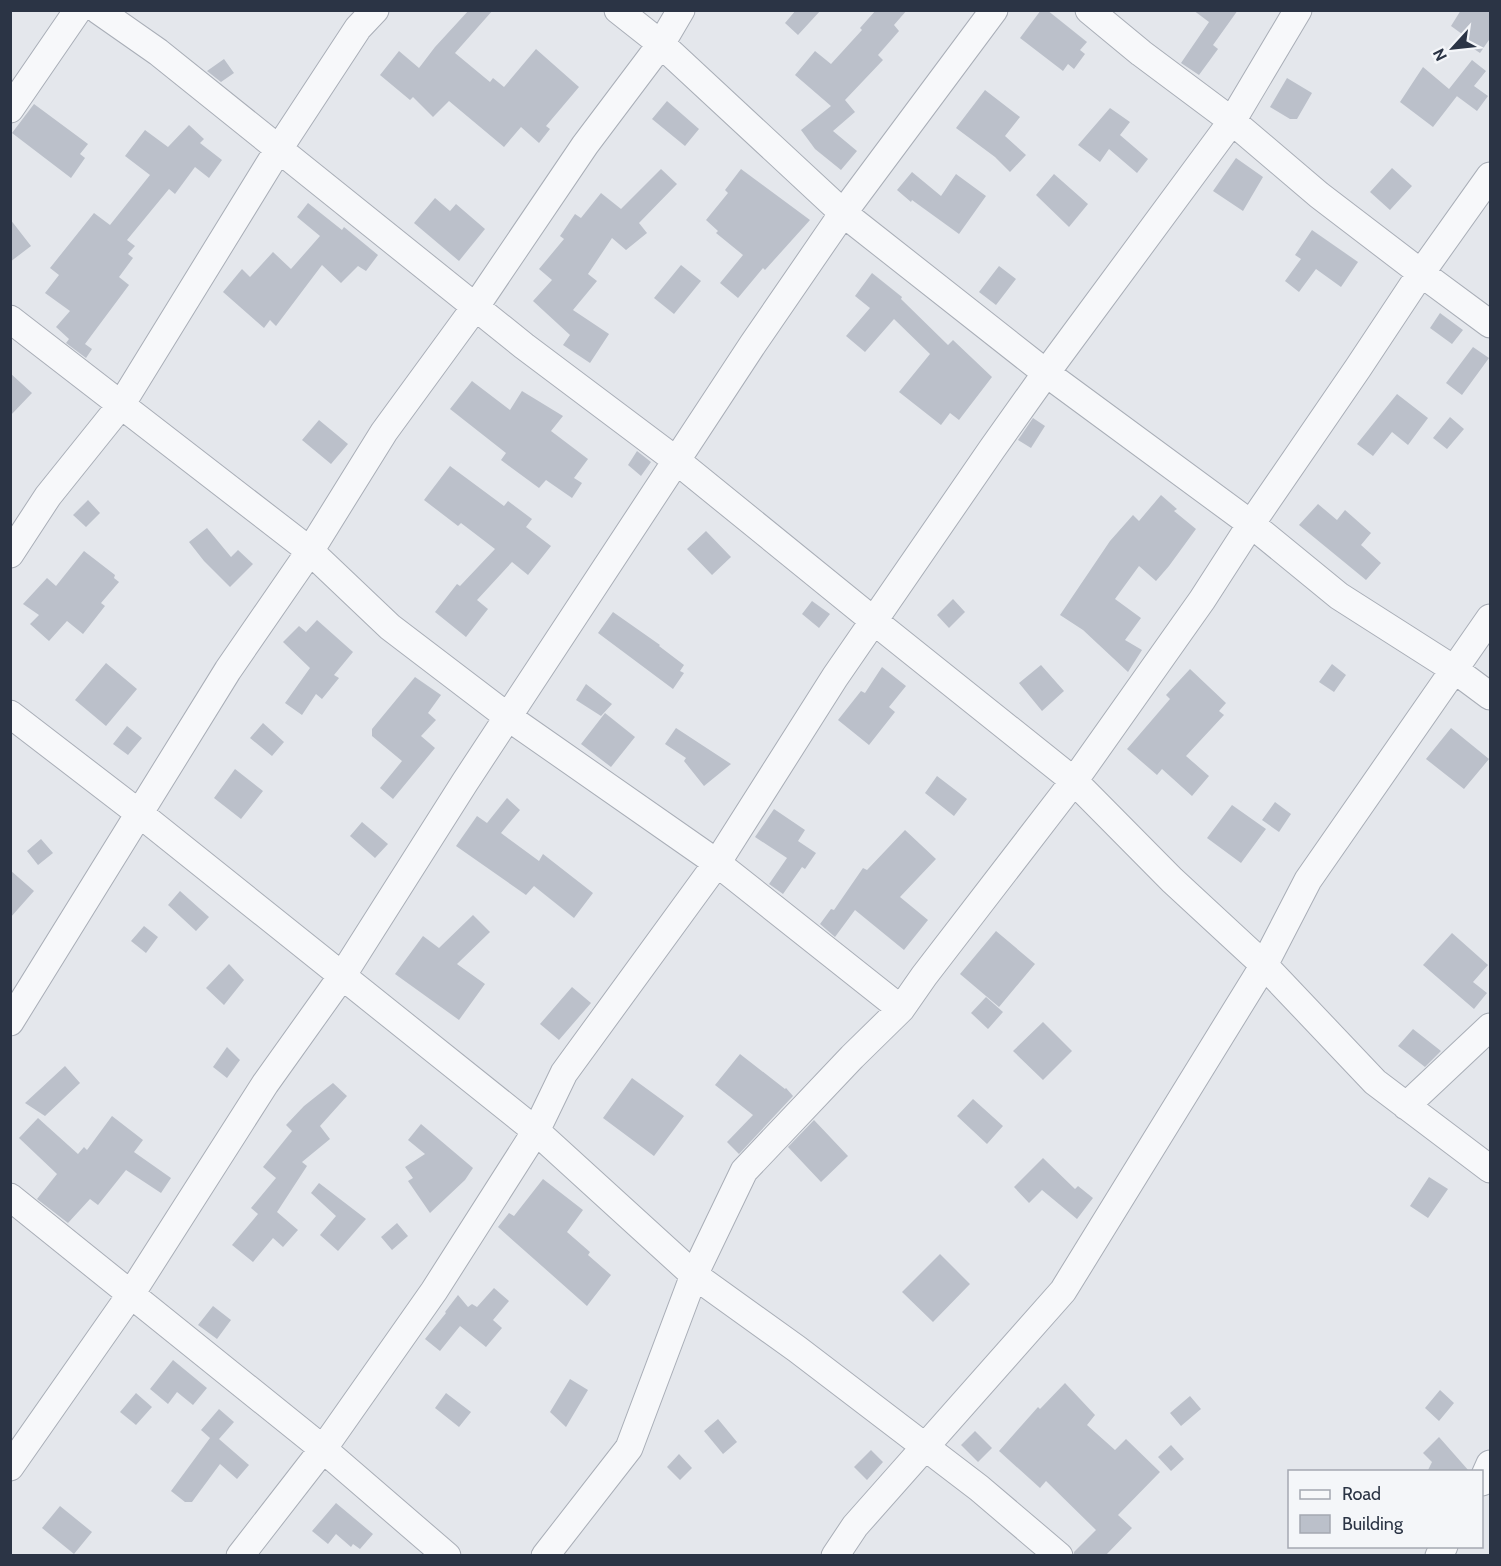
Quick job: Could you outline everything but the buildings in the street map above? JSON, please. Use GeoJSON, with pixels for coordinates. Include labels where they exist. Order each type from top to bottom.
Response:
{"type":"FeatureCollection","features":[{"type":"Feature","properties":{"kind":"street"},"geometry":{"type":"LineString","coordinates":[[10,109],[78,10]]}},
{"type":"Feature","properties":{"kind":"street"},"geometry":{"type":"LineString","coordinates":[[98,10],[158,52],[524,346],[676,461],[1074,781],[1172,880],[1264,965],[1375,1082],[1491,1169]]}},
{"type":"Feature","properties":{"kind":"street"},"geometry":{"type":"LineString","coordinates":[[10,554],[48,496],[121,405],[278,150],[358,28],[375,10]]}},
{"type":"Feature","properties":{"kind":"street"},"geometry":{"type":"LineString","coordinates":[[618,10],[660,44],[843,213],[1046,373],[1251,524],[1339,596],[1455,670],[1491,696]]}},
{"type":"Feature","properties":{"kind":"street"},"geometry":{"type":"LineString","coordinates":[[10,1022],[228,670],[310,551],[384,432],[476,306],[585,145],[660,44],[681,10]]}},
{"type":"Feature","properties":{"kind":"street"},"geometry":{"type":"LineString","coordinates":[[10,1467],[131,1294],[265,1084],[342,976],[465,782],[753,344],[843,213],[994,10]]}},
{"type":"Feature","properties":{"kind":"street"},"geometry":{"type":"LineString","coordinates":[[1089,10],[1232,121],[1320,195],[1491,324]]}},
{"type":"Feature","properties":{"kind":"street"},"geometry":{"type":"LineString","coordinates":[[240,1556],[323,1449],[434,1291],[536,1131],[564,1073],[717,863],[836,677],[1046,373],[1232,121],[1298,10]]}},
{"type":"Feature","properties":{"kind":"street"},"geometry":{"type":"LineString","coordinates":[[545,1556],[629,1448],[694,1275],[744,1171],[901,1009],[1074,781],[1202,600],[1421,273],[1491,176]]}},
{"type":"Feature","properties":{"kind":"street"},"geometry":{"type":"LineString","coordinates":[[10,319],[310,551],[390,627],[508,717],[717,863],[901,1009]]}},
{"type":"Feature","properties":{"kind":"street"},"geometry":{"type":"LineString","coordinates":[[835,1556],[855,1526],[1063,1291],[1264,965],[1308,880],[1491,618]]}},
{"type":"Feature","properties":{"kind":"street"},"geometry":{"type":"LineString","coordinates":[[10,714],[140,814],[536,1131],[694,1275],[797,1349],[979,1488],[1059,1556]]}},
{"type":"Feature","properties":{"kind":"street"},"geometry":{"type":"LineString","coordinates":[[1406,1106],[1491,1027]]}},
{"type":"Feature","properties":{"kind":"street"},"geometry":{"type":"LineString","coordinates":[[10,1197],[323,1449],[447,1556]]}},
{"type":"Feature","properties":{"kind":"street"},"geometry":{"type":"LineString","coordinates":[[1483,1480],[1491,1464]]}}]}
